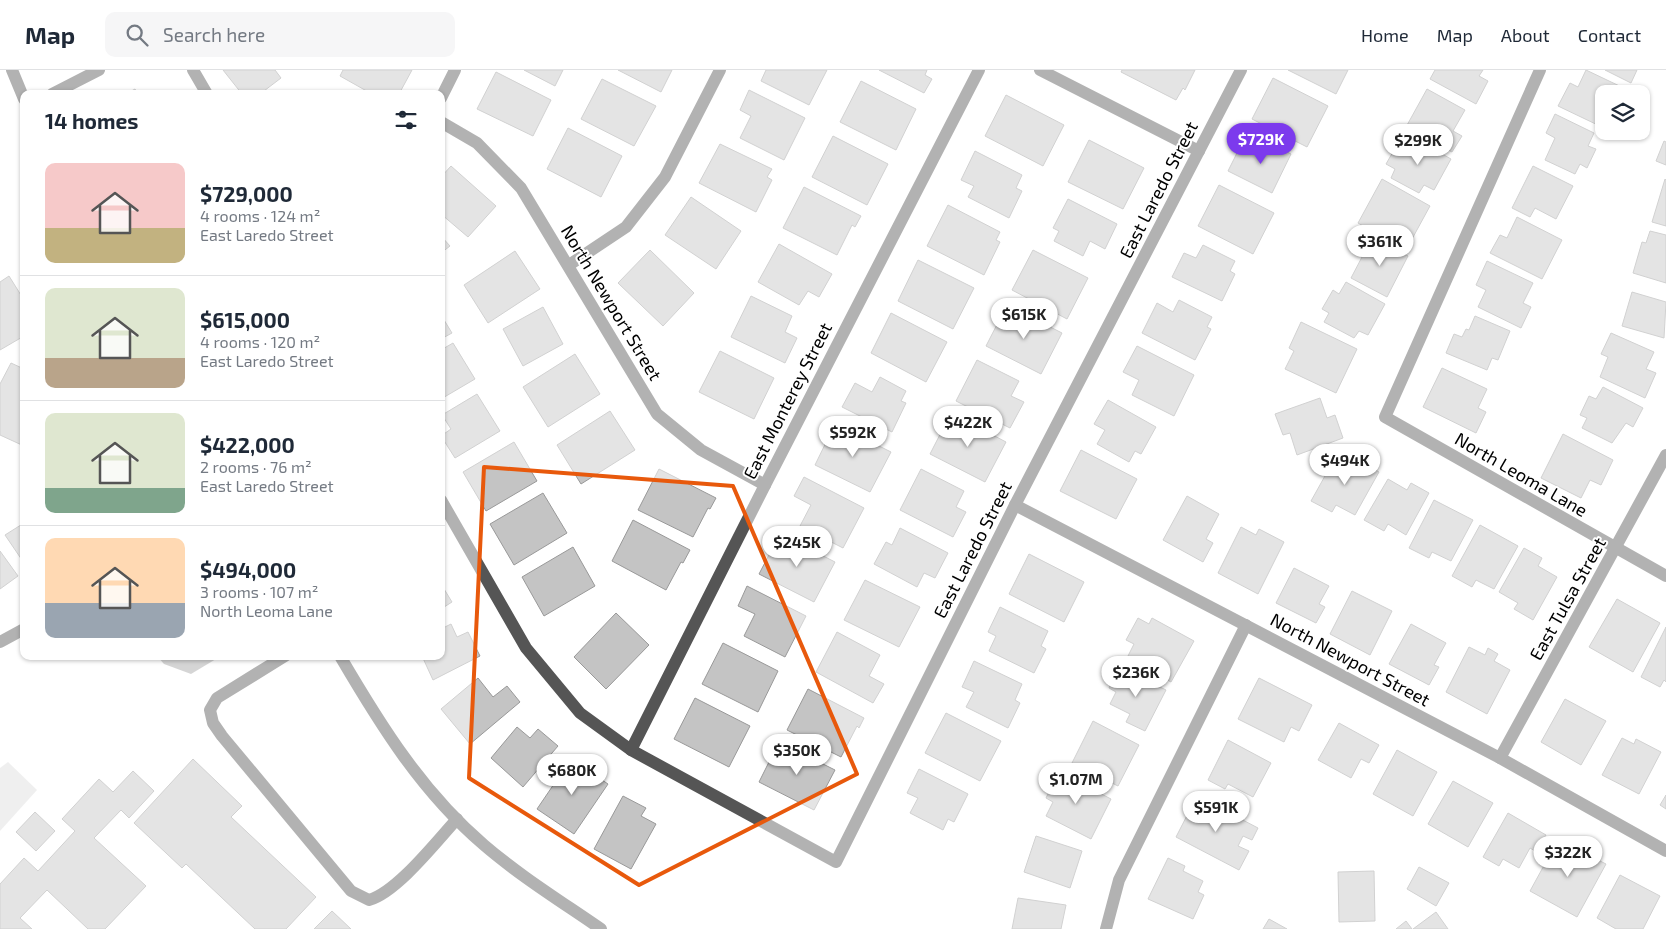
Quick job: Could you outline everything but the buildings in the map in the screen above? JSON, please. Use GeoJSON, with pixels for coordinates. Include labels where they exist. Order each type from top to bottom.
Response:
{"type":"FeatureCollection","features":[{"type":"Feature","properties":{"kind":"street"},"geometry":{"type":"LineString","coordinates":[[12,70],[20,90]]}},
{"type":"Feature","properties":{"kind":"street"},"geometry":{"type":"LineString","coordinates":[[60,90],[99,70]]}},
{"type":"Feature","properties":{"kind":"street"},"geometry":{"type":"LineString","coordinates":[[193,70],[205,90]]}},
{"type":"Feature","properties":{"kind":"street"},"geometry":{"type":"LineString","coordinates":[[445,91],[456,70]]}},
{"type":"Feature","properties":{"kind":"street"},"geometry":{"type":"LineString","coordinates":[[569,264],[626,227],[665,177],[720,70]]}},
{"type":"Feature","properties":{"kind":"street","name":"East Monterey Street"},"geometry":{"type":"LineString","coordinates":[[631,750],[979,70]]}},
{"type":"Feature","properties":{"kind":"street"},"geometry":{"type":"LineString","coordinates":[[1040,70],[1199,151]]}},
{"type":"Feature","properties":{"kind":"street","name":"East Laredo Street"},"geometry":{"type":"LineString","coordinates":[[631,750],[836,862],[1015,505],[1241,70]]}},
{"type":"Feature","properties":{"kind":"street","name":"North Leoma Lane"},"geometry":{"type":"LineString","coordinates":[[1540,70],[1385,417],[1616,550],[1666,576]]}},
{"type":"Feature","properties":{"kind":"street","name":"North Newport Street"},"geometry":{"type":"LineString","coordinates":[[445,124],[477,143],[522,188],[657,414],[701,450],[765,485]]}},
{"type":"Feature","properties":{"kind":"street","name":"East Tulsa Street"},"geometry":{"type":"LineString","coordinates":[[1500,758],[1666,456]]}},
{"type":"Feature","properties":{"kind":"street","name":"North Newport Street"},"geometry":{"type":"LineString","coordinates":[[1015,505],[1500,758],[1666,850]]}},
{"type":"Feature","properties":{"kind":"street"},"geometry":{"type":"LineString","coordinates":[[445,507],[526,648],[580,713],[631,750]]}},
{"type":"Feature","properties":{"kind":"street"},"geometry":{"type":"LineString","coordinates":[[1106,929],[1119,880],[1246,625]]}},
{"type":"Feature","properties":{"kind":"street"},"geometry":{"type":"LineString","coordinates":[[0,642],[20,631]]}},
{"type":"Feature","properties":{"kind":"street"},"geometry":{"type":"LineString","coordinates":[[279,660],[217,698],[210,710],[213,723],[351,891],[369,900],[380,897],[400,880],[457,819]]}},
{"type":"Feature","properties":{"kind":"street"},"geometry":{"type":"LineString","coordinates":[[342,660],[391,740],[415,774],[457,819],[484,846],[601,929]]}},
{"type":"Feature","properties":{"kind":"highlighted area"},"geometry":{"type":"Polygon","coordinates":[[[484,467],[733,486],[857,774],[639,885],[469,778],[484,467]]]}},
{"type":"Feature","properties":{"kind":"shaded area"},"geometry":{"type":"Polygon","coordinates":[[[160,660],[214,660],[191,674],[164,664],[160,660]]]}},
{"type":"Feature","properties":{"kind":"shaded area"},"geometry":{"type":"Polygon","coordinates":[[[8,762],[37,790],[0,831],[0,768],[8,762]]]}}]}
